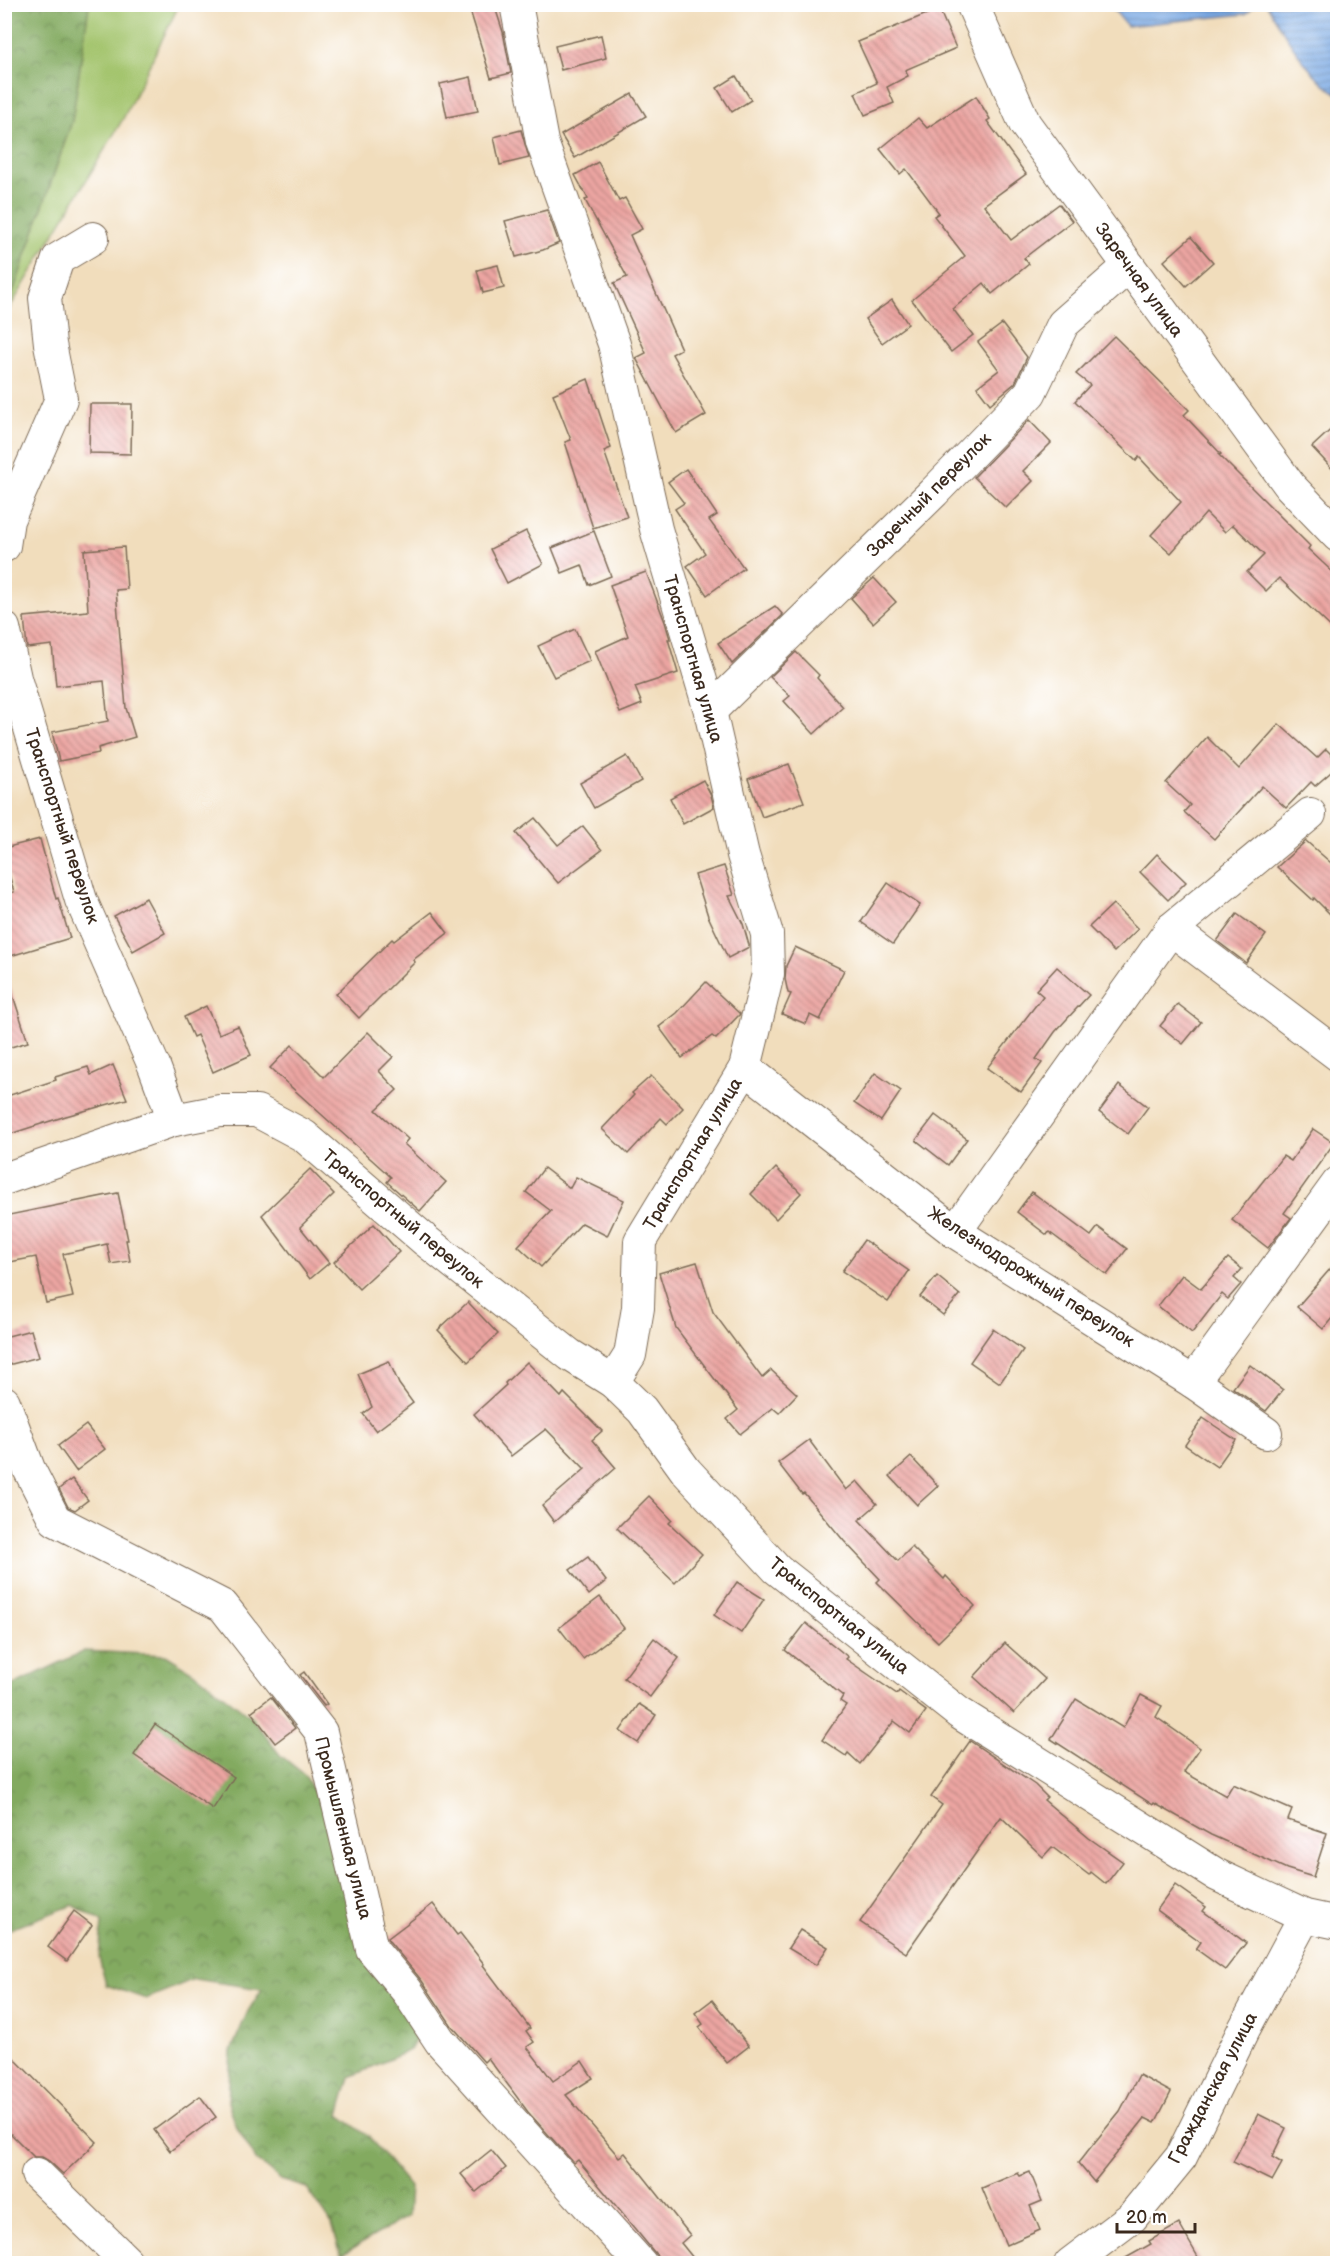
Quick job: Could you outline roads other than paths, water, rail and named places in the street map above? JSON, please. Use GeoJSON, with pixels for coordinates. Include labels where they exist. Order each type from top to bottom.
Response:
{"type":"FeatureCollection","features":[{"type":"Feature","properties":{"kind":"street","name":"Транспортная улица"},"geometry":{"type":"LineString","coordinates":[[516,4],[542,142],[614,344],[656,529],[710,711],[743,855],[767,934],[768,974],[745,1068],[640,1241],[638,1308],[630,1355],[613,1382],[642,1410],[686,1471],[777,1569],[959,1713],[1217,1875],[1305,1916],[1338,1923]]}},
{"type":"Feature","properties":{"kind":"street","name":"Заречная улица"},"geometry":{"type":"LineString","coordinates":[[972,4],[1025,124],[1290,486],[1338,536]]}},
{"type":"Feature","properties":{"kind":"street"},"geometry":{"type":"LineString","coordinates":[[4,546],[8,520],[61,399],[50,344],[45,298],[58,259],[93,238]]}},
{"type":"Feature","properties":{"kind":"street","name":"Заречный переулок"},"geometry":{"type":"LineString","coordinates":[[710,711],[934,492],[1030,393],[1063,324],[1129,266]]}},
{"type":"Feature","properties":{"kind":"street","name":"Транспортный переулок"},"geometry":{"type":"LineString","coordinates":[[4,628],[15,678],[81,900],[154,1066],[174,1120]]}},
{"type":"Feature","properties":{"kind":"street"},"geometry":{"type":"LineString","coordinates":[[955,1232],[1171,929],[1310,814]]}},
{"type":"Feature","properties":{"kind":"street"},"geometry":{"type":"LineString","coordinates":[[1171,929],[1338,1055]]}},
{"type":"Feature","properties":{"kind":"street","name":"Железнодорожный переулок"},"geometry":{"type":"LineString","coordinates":[[745,1068],[955,1232],[1193,1382],[1266,1432]]}},
{"type":"Feature","properties":{"kind":"street","name":"Транспортный переулок"},"geometry":{"type":"LineString","coordinates":[[4,1179],[174,1120],[220,1111],[257,1111],[304,1136],[435,1248],[570,1355],[613,1382]]}},
{"type":"Feature","properties":{"kind":"street"},"geometry":{"type":"LineString","coordinates":[[1193,1382],[1338,1183]]}},
{"type":"Feature","properties":{"kind":"street","name":"Промышленная улица"},"geometry":{"type":"LineString","coordinates":[[4,1402],[28,1469],[55,1520],[223,1606],[321,1732],[372,1949],[407,1991],[440,2041],[641,2264]]}},
{"type":"Feature","properties":{"kind":"street","name":"Гражданская улица"},"geometry":{"type":"LineString","coordinates":[[1070,2264],[1132,2217],[1181,2157],[1244,2029],[1305,1916]]}},
{"type":"Feature","properties":{"kind":"street"},"geometry":{"type":"LineString","coordinates":[[37,2174],[126,2261],[125,2264]]}},
{"type":"Feature","properties":{"kind":"water"},"geometry":{"type":"Polygon","coordinates":[[[1110,5],[1255,5],[1246,14],[1127,26],[1110,5]]]}},
{"type":"Feature","properties":{"kind":"water"},"geometry":{"type":"Polygon","coordinates":[[[1267,5],[1337,5],[1337,94],[1306,65],[1267,5]]]}}]}
